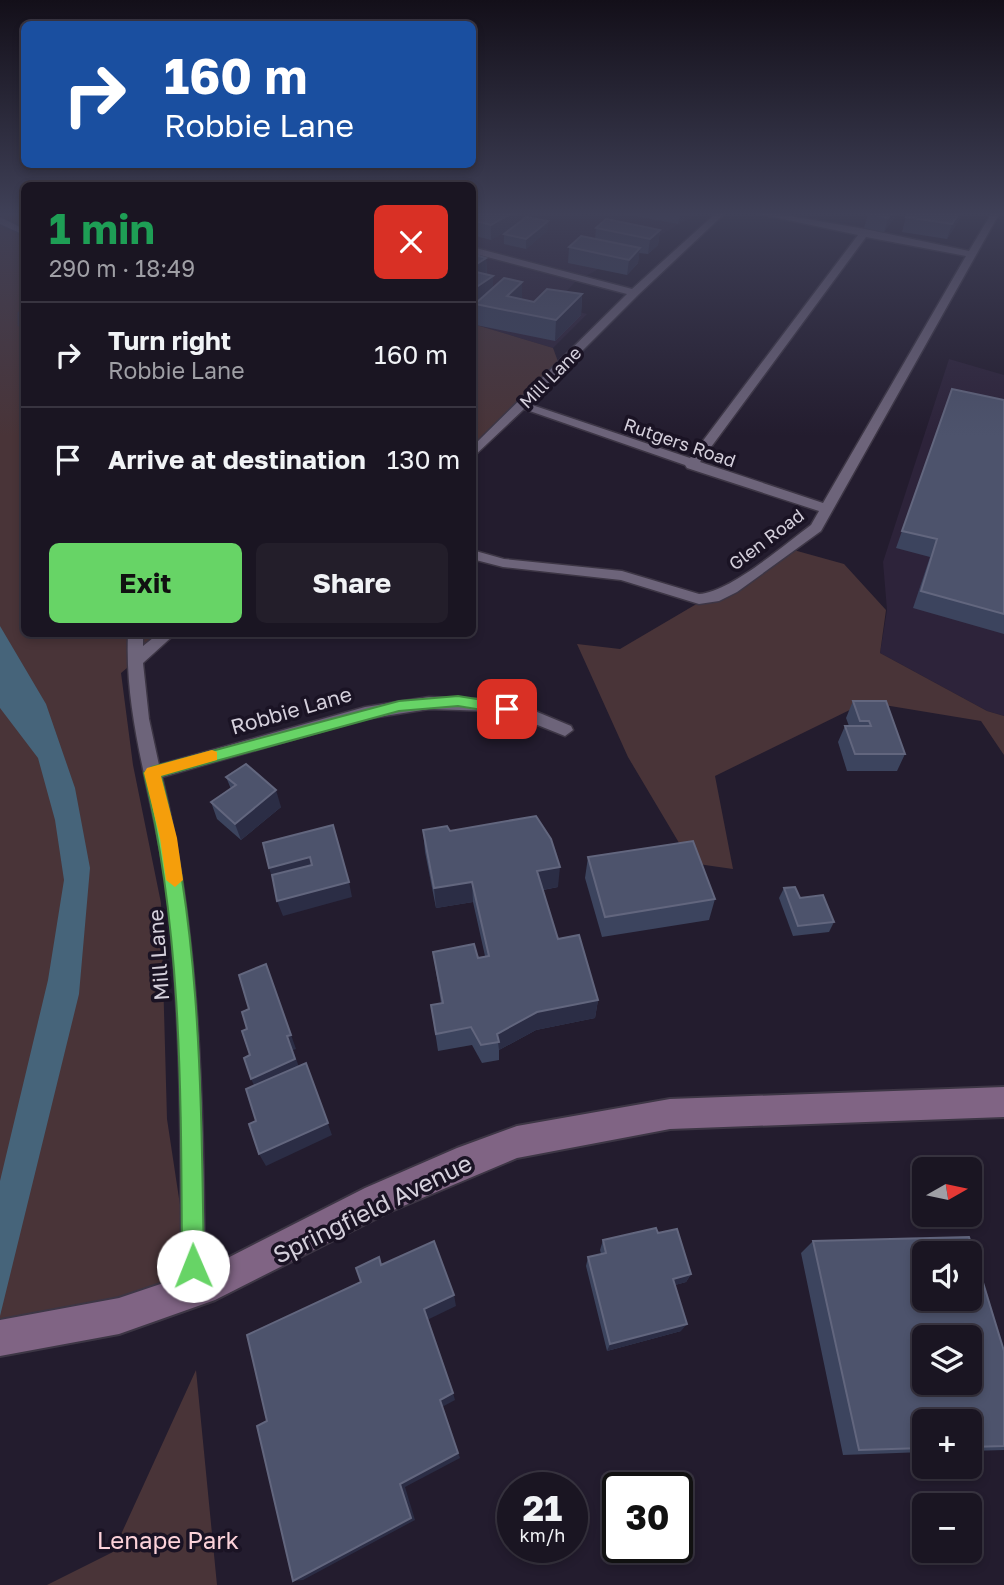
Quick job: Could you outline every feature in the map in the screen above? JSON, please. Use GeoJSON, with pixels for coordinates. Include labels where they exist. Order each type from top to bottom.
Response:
{"type":"FeatureCollection","features":[{"type":"Feature","properties":{"kind":"main road","name":"Springfield Avenue"},"geometry":{"type":"LineString","coordinates":[[1,1338],[119,1316],[193,1291],[271,1257],[377,1200],[457,1164],[517,1142],[670,1114],[1002,1107]]}},
{"type":"Feature","properties":{"kind":"street"},"geometry":{"type":"LineString","coordinates":[[615,288],[634,293]]}},
{"type":"Feature","properties":{"kind":"street","name":"Mill Lane"},"geometry":{"type":"LineString","coordinates":[[476,450],[639,288]]}},
{"type":"Feature","properties":{"kind":"street"},"geometry":{"type":"LineString","coordinates":[[691,465],[822,288]]}},
{"type":"Feature","properties":{"kind":"street","name":"Glen Road"},"geometry":{"type":"LineString","coordinates":[[476,555],[512,564],[622,576],[683,597],[714,598],[732,589],[816,528],[905,375],[951,288]]}},
{"type":"Feature","properties":{"kind":"street","name":"Rutgers Road"},"geometry":{"type":"LineString","coordinates":[[522,405],[691,465],[827,509]]}},
{"type":"Feature","properties":{"kind":"street","name":"Mill Lane"},"geometry":{"type":"LineString","coordinates":[[136,637],[135,661],[141,728],[168,838],[177,904],[191,1116],[193,1291]]}},
{"type":"Feature","properties":{"kind":"street"},"geometry":{"type":"LineString","coordinates":[[135,661],[163,637]]}},
{"type":"Feature","properties":{"kind":"street","name":"Robbie Lane"},"geometry":{"type":"LineString","coordinates":[[152,773],[365,713],[419,704],[458,701],[490,705],[524,713],[565,730]]}},
{"type":"Feature","properties":{"kind":"shaded area"},"geometry":{"type":"Polygon","coordinates":[[[476,288],[570,288],[554,305],[587,314],[553,348],[476,325],[476,288]]]}},
{"type":"Feature","properties":{"kind":"shaded area"},"geometry":{"type":"Polygon","coordinates":[[[949,359],[1004,375],[1004,716],[987,711],[880,653],[887,610],[883,562],[949,359]]]}},
{"type":"Feature","properties":{"kind":"green space"},"geometry":{"type":"Polygon","coordinates":[[[0,288],[21,288],[21,637],[163,637],[121,673],[133,765],[161,903],[167,1119],[193,1291],[0,1338],[0,288]]]}},
{"type":"Feature","properties":{"kind":"green space"},"geometry":{"type":"Polygon","coordinates":[[[476,325],[553,348],[560,367],[476,451],[476,325]]]}},
{"type":"Feature","properties":{"kind":"green space"},"geometry":{"type":"Polygon","coordinates":[[[790,549],[844,564],[886,610],[880,653],[987,711],[1004,716],[1004,755],[981,721],[866,702],[715,776],[733,869],[691,863],[628,757],[577,644],[620,649],[790,549]]]}},
{"type":"Feature","properties":{"kind":"green space","name":"Lenape Park"},"geometry":{"type":"Polygon","coordinates":[[[196,1370],[217,1585],[47,1585],[113,1552],[196,1370]]]}},
{"type":"Feature","properties":{"kind":"water"},"geometry":{"type":"Polygon","coordinates":[[[0,626],[46,704],[75,788],[90,868],[79,994],[0,1316],[0,1181],[48,980],[64,880],[55,820],[38,758],[0,708],[0,626]]]}},
{"type":"Feature","properties":{"kind":"building"},"geometry":{"type":"Polygon","coordinates":[[[493,288],[516,288],[507,296],[534,302],[547,289],[582,294],[556,320],[476,303],[493,288]]]}},
{"type":"Feature","properties":{"kind":"building"},"geometry":{"type":"Polygon","coordinates":[[[952,389],[1004,400],[1004,614],[921,591],[937,539],[902,531],[952,389]]]}},
{"type":"Feature","properties":{"kind":"building"},"geometry":{"type":"Polygon","coordinates":[[[853,701],[886,701],[905,754],[855,754],[845,726],[871,726],[869,721],[860,721],[853,701]]]}},
{"type":"Feature","properties":{"kind":"building"},"geometry":{"type":"Polygon","coordinates":[[[246,764],[276,790],[235,824],[211,802],[236,785],[226,777],[246,764]]]}},
{"type":"Feature","properties":{"kind":"building"},"geometry":{"type":"Polygon","coordinates":[[[536,816],[551,839],[560,867],[537,871],[558,939],[579,935],[598,1000],[537,1012],[497,1034],[499,1042],[481,1045],[471,1027],[436,1034],[431,1005],[443,1003],[433,952],[474,944],[478,958],[489,956],[472,882],[434,888],[423,830],[447,826],[450,831],[536,816]]]}},
{"type":"Feature","properties":{"kind":"building"},"geometry":{"type":"Polygon","coordinates":[[[333,825],[349,882],[277,901],[272,875],[312,865],[310,857],[269,868],[263,843],[333,825]]]}},
{"type":"Feature","properties":{"kind":"building"},"geometry":{"type":"Polygon","coordinates":[[[693,841],[715,899],[605,917],[588,857],[693,841]]]}},
{"type":"Feature","properties":{"kind":"building"},"geometry":{"type":"Polygon","coordinates":[[[795,887],[800,898],[823,895],[834,922],[798,926],[784,888],[795,887]]]}},
{"type":"Feature","properties":{"kind":"building"},"geometry":{"type":"Polygon","coordinates":[[[266,964],[291,1035],[287,1036],[295,1059],[251,1079],[244,1058],[250,1055],[242,1031],[247,1029],[242,1012],[249,1009],[239,975],[266,964]]]}},
{"type":"Feature","properties":{"kind":"building"},"geometry":{"type":"Polygon","coordinates":[[[306,1063],[328,1123],[259,1154],[249,1124],[256,1121],[246,1089],[306,1063]]]}},
{"type":"Feature","properties":{"kind":"building"},"geometry":{"type":"Polygon","coordinates":[[[656,1228],[658,1233],[677,1229],[691,1274],[673,1279],[687,1324],[610,1344],[588,1257],[606,1253],[603,1240],[656,1228]]]}},
{"type":"Feature","properties":{"kind":"building"},"geometry":{"type":"Polygon","coordinates":[[[969,1237],[970,1241],[912,1241],[912,1311],[982,1311],[982,1279],[1004,1351],[1004,1446],[982,1447],[982,1409],[912,1409],[912,1448],[859,1450],[813,1241],[969,1237]]]}},
{"type":"Feature","properties":{"kind":"building"},"geometry":{"type":"Polygon","coordinates":[[[434,1241],[454,1295],[424,1309],[453,1393],[440,1400],[458,1453],[400,1484],[411,1518],[293,1581],[257,1426],[267,1421],[247,1335],[361,1282],[356,1268],[379,1257],[381,1265],[434,1241]]]}},
{"type":"Feature","properties":{"kind":"slow traffic"},"geometry":{"type":"LineString","coordinates":[[175,880],[152,773],[212,756]]}},
{"type":"Feature","properties":{"kind":"route"},"geometry":{"type":"LineString","coordinates":[[193,1266],[191,1116],[176,891],[168,838],[152,773],[365,713],[399,706],[458,701],[507,709]]}}]}
